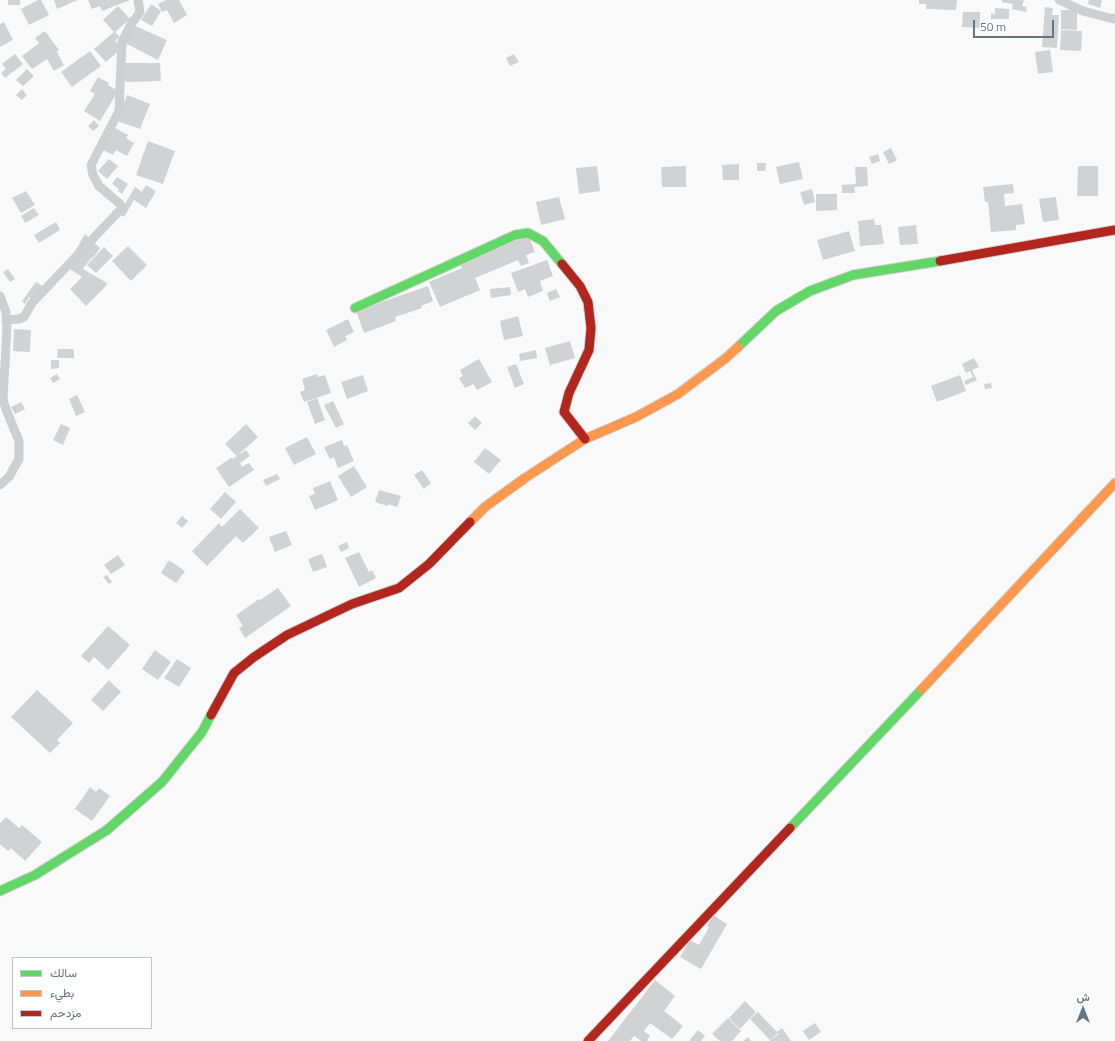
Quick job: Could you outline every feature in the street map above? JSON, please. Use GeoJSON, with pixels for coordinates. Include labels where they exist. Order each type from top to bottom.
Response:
{"type":"FeatureCollection","features":[{"type":"Feature","properties":{"kind":"street"},"geometry":{"type":"LineString","coordinates":[[6,320],[20,319],[24,317],[32,303],[122,208],[120,204],[99,186],[93,175],[92,165],[119,111],[122,42],[130,26],[140,12],[138,0]]}},
{"type":"Feature","properties":{"kind":"street"},"geometry":{"type":"LineString","coordinates":[[1060,0],[1083,11],[1113,19],[1115,18]]}},
{"type":"Feature","properties":{"kind":"street"},"geometry":{"type":"LineString","coordinates":[[0,891],[35,875],[107,830],[162,782],[202,732],[234,673],[244,665],[287,635],[352,604],[398,588],[429,564],[485,507],[525,478],[585,439],[636,417],[678,394],[726,358],[776,311],[810,291],[853,275],[902,268],[1115,230]]}},
{"type":"Feature","properties":{"kind":"street"},"geometry":{"type":"LineString","coordinates":[[355,308],[515,235],[528,233],[543,241],[580,286],[588,302],[591,328],[589,350],[569,393],[564,412],[585,439]]}},
{"type":"Feature","properties":{"kind":"street"},"geometry":{"type":"LineString","coordinates":[[0,296],[6,312],[3,400],[19,441],[19,459],[9,477],[0,485]]}},
{"type":"Feature","properties":{"kind":"street"},"geometry":{"type":"LineString","coordinates":[[588,1041],[1002,606],[1115,483]]}},
{"type":"Feature","properties":{"kind":"building"},"geometry":{"type":"Polygon","coordinates":[[[8,0],[20,0],[20,5],[8,5],[8,0]]]}},
{"type":"Feature","properties":{"kind":"building"},"geometry":{"type":"Polygon","coordinates":[[[38,0],[41,0],[49,15],[29,25],[21,9],[38,0]]]}},
{"type":"Feature","properties":{"kind":"building"},"geometry":{"type":"Polygon","coordinates":[[[54,0],[78,0],[57,9],[54,0]]]}},
{"type":"Feature","properties":{"kind":"building"},"geometry":{"type":"Polygon","coordinates":[[[88,0],[130,0],[102,11],[100,6],[92,9],[88,0]]]}},
{"type":"Feature","properties":{"kind":"building"},"geometry":{"type":"Polygon","coordinates":[[[166,0],[179,0],[187,15],[174,23],[167,10],[162,12],[158,4],[166,0]]]}},
{"type":"Feature","properties":{"kind":"building"},"geometry":{"type":"Polygon","coordinates":[[[919,0],[957,0],[956,10],[926,9],[926,4],[919,4],[919,0]]]}},
{"type":"Feature","properties":{"kind":"building"},"geometry":{"type":"Polygon","coordinates":[[[1002,0],[1024,0],[1022,6],[1027,7],[1026,12],[1012,9],[1013,4],[1002,2],[1002,0]]]}},
{"type":"Feature","properties":{"kind":"building"},"geometry":{"type":"Polygon","coordinates":[[[1089,0],[1102,0],[1100,8],[1088,4],[1089,0]]]}},
{"type":"Feature","properties":{"kind":"building"},"geometry":{"type":"Polygon","coordinates":[[[151,4],[161,11],[152,26],[141,20],[151,4]]]}},
{"type":"Feature","properties":{"kind":"building"},"geometry":{"type":"Polygon","coordinates":[[[118,6],[130,19],[115,32],[120,37],[115,41],[122,48],[106,62],[94,49],[114,32],[103,20],[118,6]]]}},
{"type":"Feature","properties":{"kind":"building"},"geometry":{"type":"Polygon","coordinates":[[[1045,7],[1053,8],[1052,15],[1059,15],[1057,48],[1042,47],[1045,7]]]}},
{"type":"Feature","properties":{"kind":"building"},"geometry":{"type":"Polygon","coordinates":[[[995,8],[1009,9],[1009,19],[991,19],[991,13],[995,14],[995,8]]]}},
{"type":"Feature","properties":{"kind":"building"},"geometry":{"type":"Polygon","coordinates":[[[1061,10],[1077,10],[1077,30],[1061,29],[1061,10]]]}},
{"type":"Feature","properties":{"kind":"building"},"geometry":{"type":"Polygon","coordinates":[[[963,12],[980,12],[980,28],[962,27],[963,12]]]}},
{"type":"Feature","properties":{"kind":"building"},"geometry":{"type":"Polygon","coordinates":[[[4,22],[13,40],[0,47],[0,24],[4,22]]]}},
{"type":"Feature","properties":{"kind":"building"},"geometry":{"type":"Polygon","coordinates":[[[133,25],[167,40],[158,60],[125,43],[133,25]]]}},
{"type":"Feature","properties":{"kind":"building"},"geometry":{"type":"Polygon","coordinates":[[[1061,30],[1082,31],[1081,51],[1060,50],[1061,30]]]}},
{"type":"Feature","properties":{"kind":"building"},"geometry":{"type":"Polygon","coordinates":[[[45,31],[59,50],[52,55],[57,52],[64,65],[54,71],[47,59],[32,69],[22,56],[39,43],[35,38],[45,31]]]}},
{"type":"Feature","properties":{"kind":"building"},"geometry":{"type":"Polygon","coordinates":[[[1050,50],[1053,72],[1038,74],[1035,52],[1050,50]]]}},
{"type":"Feature","properties":{"kind":"building"},"geometry":{"type":"Polygon","coordinates":[[[90,51],[101,66],[72,87],[61,72],[90,51]]]}},
{"type":"Feature","properties":{"kind":"building"},"geometry":{"type":"Polygon","coordinates":[[[15,54],[23,64],[5,78],[1,73],[6,69],[2,64],[15,54]]]}},
{"type":"Feature","properties":{"kind":"building"},"geometry":{"type":"Polygon","coordinates":[[[514,54],[519,62],[510,66],[506,58],[514,54]]]}},
{"type":"Feature","properties":{"kind":"building"},"geometry":{"type":"Polygon","coordinates":[[[125,63],[160,63],[161,81],[125,82],[125,63]]]}},
{"type":"Feature","properties":{"kind":"building"},"geometry":{"type":"Polygon","coordinates":[[[27,69],[34,76],[23,86],[16,80],[27,69]]]}},
{"type":"Feature","properties":{"kind":"building"},"geometry":{"type":"Polygon","coordinates":[[[98,77],[109,83],[108,85],[118,91],[100,121],[84,111],[95,94],[90,91],[98,77]]]}},
{"type":"Feature","properties":{"kind":"building"},"geometry":{"type":"Polygon","coordinates":[[[22,89],[27,95],[22,100],[16,95],[22,89]]]}},
{"type":"Feature","properties":{"kind":"building"},"geometry":{"type":"Polygon","coordinates":[[[127,95],[150,104],[140,129],[117,121],[127,95]]]}},
{"type":"Feature","properties":{"kind":"building"},"geometry":{"type":"Polygon","coordinates":[[[94,120],[99,126],[93,131],[88,126],[94,120]]]}},
{"type":"Feature","properties":{"kind":"building"},"geometry":{"type":"Polygon","coordinates":[[[115,128],[128,135],[126,138],[134,143],[127,156],[116,150],[113,155],[103,150],[115,128]]]}},
{"type":"Feature","properties":{"kind":"building"},"geometry":{"type":"Polygon","coordinates":[[[148,141],[175,151],[163,184],[136,175],[148,141]]]}},
{"type":"Feature","properties":{"kind":"building"},"geometry":{"type":"Polygon","coordinates":[[[891,148],[897,160],[889,164],[883,152],[891,148]]]}},
{"type":"Feature","properties":{"kind":"building"},"geometry":{"type":"Polygon","coordinates":[[[878,154],[880,161],[872,164],[869,157],[878,154]]]}},
{"type":"Feature","properties":{"kind":"building"},"geometry":{"type":"Polygon","coordinates":[[[109,159],[118,166],[107,179],[98,171],[109,159]]]}},
{"type":"Feature","properties":{"kind":"building"},"geometry":{"type":"Polygon","coordinates":[[[799,162],[803,179],[780,184],[776,167],[799,162]]]}},
{"type":"Feature","properties":{"kind":"building"},"geometry":{"type":"Polygon","coordinates":[[[757,163],[766,163],[765,171],[757,171],[757,163]]]}},
{"type":"Feature","properties":{"kind":"building"},"geometry":{"type":"Polygon","coordinates":[[[739,164],[739,180],[723,180],[722,165],[739,164]]]}},
{"type":"Feature","properties":{"kind":"building"},"geometry":{"type":"Polygon","coordinates":[[[597,166],[600,191],[579,194],[576,168],[597,166]]]}},
{"type":"Feature","properties":{"kind":"building"},"geometry":{"type":"Polygon","coordinates":[[[686,166],[686,187],[662,187],[661,167],[686,166]]]}},
{"type":"Feature","properties":{"kind":"building"},"geometry":{"type":"Polygon","coordinates":[[[1078,166],[1098,166],[1098,196],[1077,196],[1078,166]]]}},
{"type":"Feature","properties":{"kind":"building"},"geometry":{"type":"Polygon","coordinates":[[[855,167],[867,167],[868,186],[854,187],[855,193],[842,193],[842,185],[856,184],[855,167]]]}},
{"type":"Feature","properties":{"kind":"building"},"geometry":{"type":"Polygon","coordinates":[[[117,177],[128,184],[122,194],[118,191],[119,189],[112,184],[117,177]]]}},
{"type":"Feature","properties":{"kind":"building"},"geometry":{"type":"Polygon","coordinates":[[[1013,184],[1014,193],[1004,194],[1005,206],[1022,204],[1025,224],[1016,225],[1016,230],[991,232],[988,202],[985,202],[983,187],[1013,184]]]}},
{"type":"Feature","properties":{"kind":"building"},"geometry":{"type":"Polygon","coordinates":[[[146,185],[156,191],[146,208],[134,200],[124,217],[119,214],[135,187],[142,192],[146,185]]]}},
{"type":"Feature","properties":{"kind":"building"},"geometry":{"type":"Polygon","coordinates":[[[812,189],[815,202],[804,205],[800,192],[812,189]]]}},
{"type":"Feature","properties":{"kind":"building"},"geometry":{"type":"Polygon","coordinates":[[[26,191],[35,205],[21,213],[12,198],[26,191]]]}},
{"type":"Feature","properties":{"kind":"building"},"geometry":{"type":"Polygon","coordinates":[[[816,194],[837,194],[837,210],[816,211],[816,194]]]}},
{"type":"Feature","properties":{"kind":"building"},"geometry":{"type":"Polygon","coordinates":[[[559,197],[565,219],[541,225],[536,202],[559,197]]]}},
{"type":"Feature","properties":{"kind":"building"},"geometry":{"type":"Polygon","coordinates":[[[1056,197],[1059,220],[1043,222],[1039,199],[1056,197]]]}},
{"type":"Feature","properties":{"kind":"building"},"geometry":{"type":"Polygon","coordinates":[[[34,208],[39,215],[25,223],[21,216],[34,208]]]}},
{"type":"Feature","properties":{"kind":"building"},"geometry":{"type":"Polygon","coordinates":[[[874,219],[875,225],[881,225],[884,244],[860,246],[858,221],[874,219]]]}},
{"type":"Feature","properties":{"kind":"building"},"geometry":{"type":"Polygon","coordinates":[[[56,222],[60,230],[39,243],[34,235],[56,222]]]}},
{"type":"Feature","properties":{"kind":"building"},"geometry":{"type":"Polygon","coordinates":[[[916,225],[918,244],[900,245],[898,227],[916,225]]]}},
{"type":"Feature","properties":{"kind":"building"},"geometry":{"type":"Polygon","coordinates":[[[849,231],[855,251],[823,260],[817,240],[849,231]]]}},
{"type":"Feature","properties":{"kind":"building"},"geometry":{"type":"Polygon","coordinates":[[[85,234],[100,248],[83,269],[107,283],[105,287],[86,306],[70,289],[82,277],[70,269],[72,256],[85,234]]]}},
{"type":"Feature","properties":{"kind":"building"},"geometry":{"type":"Polygon","coordinates":[[[528,235],[535,252],[526,255],[529,263],[521,266],[518,260],[475,278],[480,290],[440,307],[429,282],[462,268],[460,264],[528,235]]]}},
{"type":"Feature","properties":{"kind":"building"},"geometry":{"type":"Polygon","coordinates":[[[128,246],[147,265],[131,281],[112,261],[128,246]]]}},
{"type":"Feature","properties":{"kind":"building"},"geometry":{"type":"Polygon","coordinates":[[[104,247],[113,256],[96,273],[87,265],[104,247]]]}},
{"type":"Feature","properties":{"kind":"building"},"geometry":{"type":"Polygon","coordinates":[[[547,260],[553,276],[540,281],[543,291],[528,297],[525,289],[518,292],[511,273],[547,260]]]}},
{"type":"Feature","properties":{"kind":"building"},"geometry":{"type":"Polygon","coordinates":[[[8,269],[15,279],[10,282],[3,272],[8,269]]]}},
{"type":"Feature","properties":{"kind":"building"},"geometry":{"type":"Polygon","coordinates":[[[36,282],[44,287],[35,301],[29,297],[25,304],[22,301],[36,282]]]}},
{"type":"Feature","properties":{"kind":"building"},"geometry":{"type":"Polygon","coordinates":[[[428,286],[433,301],[421,306],[422,308],[395,317],[396,321],[364,333],[356,311],[428,286]]]}},
{"type":"Feature","properties":{"kind":"building"},"geometry":{"type":"Polygon","coordinates":[[[510,287],[511,295],[491,298],[490,289],[510,287]]]}},
{"type":"Feature","properties":{"kind":"building"},"geometry":{"type":"Polygon","coordinates":[[[556,289],[560,297],[550,301],[547,293],[556,289]]]}},
{"type":"Feature","properties":{"kind":"building"},"geometry":{"type":"Polygon","coordinates":[[[518,316],[523,336],[504,340],[500,321],[518,316]]]}},
{"type":"Feature","properties":{"kind":"building"},"geometry":{"type":"Polygon","coordinates":[[[348,319],[354,332],[345,336],[347,340],[334,347],[326,330],[348,319]]]}},
{"type":"Feature","properties":{"kind":"building"},"geometry":{"type":"Polygon","coordinates":[[[14,329],[31,330],[30,352],[13,351],[14,329]]]}},
{"type":"Feature","properties":{"kind":"building"},"geometry":{"type":"Polygon","coordinates":[[[570,341],[575,358],[550,365],[545,348],[570,341]]]}},
{"type":"Feature","properties":{"kind":"building"},"geometry":{"type":"Polygon","coordinates":[[[58,349],[74,349],[74,358],[57,358],[58,349]]]}},
{"type":"Feature","properties":{"kind":"building"},"geometry":{"type":"Polygon","coordinates":[[[536,350],[537,358],[520,361],[519,354],[536,350]]]}},
{"type":"Feature","properties":{"kind":"building"},"geometry":{"type":"Polygon","coordinates":[[[974,358],[979,367],[972,370],[977,380],[966,385],[964,381],[973,377],[970,371],[966,373],[962,364],[974,358]]]}},
{"type":"Feature","properties":{"kind":"building"},"geometry":{"type":"Polygon","coordinates":[[[479,359],[492,382],[477,390],[473,384],[465,388],[459,378],[463,376],[460,370],[479,359]]]}},
{"type":"Feature","properties":{"kind":"building"},"geometry":{"type":"Polygon","coordinates":[[[51,360],[59,360],[59,368],[51,369],[51,360]]]}},
{"type":"Feature","properties":{"kind":"building"},"geometry":{"type":"Polygon","coordinates":[[[516,364],[524,384],[515,388],[507,367],[516,364]]]}},
{"type":"Feature","properties":{"kind":"building"},"geometry":{"type":"Polygon","coordinates":[[[57,374],[60,379],[53,383],[50,378],[57,374]]]}},
{"type":"Feature","properties":{"kind":"building"},"geometry":{"type":"Polygon","coordinates":[[[317,374],[318,377],[325,375],[331,393],[304,402],[300,392],[305,390],[302,379],[317,374]]]}},
{"type":"Feature","properties":{"kind":"building"},"geometry":{"type":"Polygon","coordinates":[[[363,375],[368,391],[347,399],[341,382],[363,375]]]}},
{"type":"Feature","properties":{"kind":"building"},"geometry":{"type":"Polygon","coordinates":[[[960,375],[966,391],[937,402],[931,386],[960,375]]]}},
{"type":"Feature","properties":{"kind":"building"},"geometry":{"type":"Polygon","coordinates":[[[991,383],[992,388],[985,389],[984,384],[991,383]]]}},
{"type":"Feature","properties":{"kind":"building"},"geometry":{"type":"Polygon","coordinates":[[[77,395],[85,412],[76,416],[69,399],[77,395]]]}},
{"type":"Feature","properties":{"kind":"building"},"geometry":{"type":"Polygon","coordinates":[[[317,398],[325,420],[315,424],[307,402],[317,398]]]}},
{"type":"Feature","properties":{"kind":"building"},"geometry":{"type":"Polygon","coordinates":[[[333,401],[344,424],[336,428],[324,405],[333,401]]]}},
{"type":"Feature","properties":{"kind":"building"},"geometry":{"type":"Polygon","coordinates":[[[21,402],[25,409],[15,414],[11,407],[21,402]]]}},
{"type":"Feature","properties":{"kind":"building"},"geometry":{"type":"Polygon","coordinates":[[[475,416],[482,423],[475,430],[468,423],[475,416]]]}},
{"type":"Feature","properties":{"kind":"building"},"geometry":{"type":"Polygon","coordinates":[[[61,424],[70,428],[63,445],[53,440],[61,424]]]}},
{"type":"Feature","properties":{"kind":"building"},"geometry":{"type":"Polygon","coordinates":[[[246,424],[258,437],[238,455],[246,450],[250,456],[240,463],[242,467],[249,463],[254,470],[229,487],[216,468],[231,458],[233,459],[237,456],[225,444],[246,424]]]}},
{"type":"Feature","properties":{"kind":"building"},"geometry":{"type":"Polygon","coordinates":[[[307,437],[316,454],[294,465],[285,448],[307,437]]]}},
{"type":"Feature","properties":{"kind":"building"},"geometry":{"type":"Polygon","coordinates":[[[342,440],[344,446],[347,445],[354,461],[338,468],[334,457],[330,459],[324,447],[342,440]]]}},
{"type":"Feature","properties":{"kind":"building"},"geometry":{"type":"Polygon","coordinates":[[[485,448],[501,460],[489,474],[474,462],[485,448]]]}},
{"type":"Feature","properties":{"kind":"building"},"geometry":{"type":"Polygon","coordinates":[[[354,466],[367,487],[351,497],[338,476],[354,466]]]}},
{"type":"Feature","properties":{"kind":"building"},"geometry":{"type":"Polygon","coordinates":[[[422,470],[431,483],[424,489],[414,475],[422,470]]]}},
{"type":"Feature","properties":{"kind":"building"},"geometry":{"type":"Polygon","coordinates":[[[277,474],[280,479],[266,486],[263,480],[277,474]]]}},
{"type":"Feature","properties":{"kind":"building"},"geometry":{"type":"Polygon","coordinates":[[[330,481],[338,500],[315,510],[309,496],[315,494],[313,488],[330,481]]]}},
{"type":"Feature","properties":{"kind":"building"},"geometry":{"type":"Polygon","coordinates":[[[379,490],[401,496],[397,507],[375,502],[379,490]]]}},
{"type":"Feature","properties":{"kind":"building"},"geometry":{"type":"Polygon","coordinates":[[[225,492],[236,502],[221,519],[210,509],[225,492]]]}},
{"type":"Feature","properties":{"kind":"building"},"geometry":{"type":"Polygon","coordinates":[[[240,509],[259,528],[243,543],[236,536],[207,566],[192,551],[219,523],[222,527],[240,509]]]}},
{"type":"Feature","properties":{"kind":"building"},"geometry":{"type":"Polygon","coordinates":[[[182,516],[188,521],[182,528],[176,523],[182,516]]]}},
{"type":"Feature","properties":{"kind":"building"},"geometry":{"type":"Polygon","coordinates":[[[286,531],[292,545],[275,552],[269,537],[286,531]]]}},
{"type":"Feature","properties":{"kind":"building"},"geometry":{"type":"Polygon","coordinates":[[[347,542],[349,548],[341,552],[338,546],[347,542]]]}},
{"type":"Feature","properties":{"kind":"building"},"geometry":{"type":"Polygon","coordinates":[[[359,552],[369,572],[372,570],[376,578],[359,587],[345,558],[359,552]]]}},
{"type":"Feature","properties":{"kind":"building"},"geometry":{"type":"Polygon","coordinates":[[[322,554],[327,567],[313,572],[308,559],[322,554]]]}},
{"type":"Feature","properties":{"kind":"building"},"geometry":{"type":"Polygon","coordinates":[[[118,555],[125,565],[111,574],[104,565],[118,555]]]}},
{"type":"Feature","properties":{"kind":"building"},"geometry":{"type":"Polygon","coordinates":[[[169,560],[185,571],[176,583],[161,573],[169,560]]]}},
{"type":"Feature","properties":{"kind":"building"},"geometry":{"type":"Polygon","coordinates":[[[107,575],[112,582],[109,584],[103,577],[107,575]]]}},
{"type":"Feature","properties":{"kind":"building"},"geometry":{"type":"Polygon","coordinates":[[[278,588],[291,606],[245,638],[239,628],[243,626],[236,615],[278,588]]]}},
{"type":"Feature","properties":{"kind":"building"},"geometry":{"type":"Polygon","coordinates":[[[108,626],[130,645],[108,670],[94,657],[89,663],[81,656],[108,626]]]}},
{"type":"Feature","properties":{"kind":"building"},"geometry":{"type":"Polygon","coordinates":[[[155,650],[171,662],[158,680],[142,669],[155,650]]]}},
{"type":"Feature","properties":{"kind":"building"},"geometry":{"type":"Polygon","coordinates":[[[177,659],[191,668],[179,687],[164,678],[177,659]]]}},
{"type":"Feature","properties":{"kind":"building"},"geometry":{"type":"Polygon","coordinates":[[[109,680],[121,692],[103,711],[91,700],[109,680]]]}},
{"type":"Feature","properties":{"kind":"building"},"geometry":{"type":"Polygon","coordinates":[[[37,690],[73,723],[57,740],[60,743],[50,753],[11,717],[37,690]]]}},
{"type":"Feature","properties":{"kind":"building"},"geometry":{"type":"Polygon","coordinates":[[[90,787],[96,792],[99,788],[110,796],[92,821],[75,809],[90,787]]]}},
{"type":"Feature","properties":{"kind":"building"},"geometry":{"type":"Polygon","coordinates":[[[6,817],[19,828],[22,825],[42,842],[25,861],[11,848],[8,851],[0,844],[0,823],[6,817]]]}},
{"type":"Feature","properties":{"kind":"building"},"geometry":{"type":"Polygon","coordinates":[[[713,915],[727,924],[701,969],[680,957],[690,940],[699,945],[709,927],[707,926],[713,915]]]}},
{"type":"Feature","properties":{"kind":"building"},"geometry":{"type":"Polygon","coordinates":[[[655,980],[675,996],[664,1011],[683,1026],[672,1039],[650,1023],[644,1031],[650,1036],[647,1041],[641,1041],[634,1036],[630,1041],[608,1041],[655,980]]]}},
{"type":"Feature","properties":{"kind":"building"},"geometry":{"type":"Polygon","coordinates":[[[745,1001],[756,1012],[740,1029],[729,1018],[745,1001]]]}},
{"type":"Feature","properties":{"kind":"building"},"geometry":{"type":"Polygon","coordinates":[[[758,1012],[777,1032],[782,1028],[791,1041],[769,1041],[779,1034],[778,1033],[770,1040],[750,1019],[758,1012]]]}},
{"type":"Feature","properties":{"kind":"building"},"geometry":{"type":"Polygon","coordinates":[[[728,1018],[741,1031],[732,1041],[720,1041],[712,1034],[728,1018]]]}},
{"type":"Feature","properties":{"kind":"building"},"geometry":{"type":"Polygon","coordinates":[[[815,1023],[821,1032],[809,1040],[803,1031],[815,1023]]]}},
{"type":"Feature","properties":{"kind":"building"},"geometry":{"type":"Polygon","coordinates":[[[698,1030],[705,1036],[701,1041],[689,1041],[698,1030]]]}},
{"type":"Feature","properties":{"kind":"building"},"geometry":{"type":"Polygon","coordinates":[[[748,1037],[751,1041],[743,1041],[748,1037]]]}},
{"type":"Feature","properties":{"kind":"traffic: fast"},"geometry":{"type":"LineString","coordinates":[[355,308],[515,235],[528,233],[543,241],[562,264]]}},
{"type":"Feature","properties":{"kind":"traffic: fast"},"geometry":{"type":"LineString","coordinates":[[738,347],[776,311],[810,291],[853,275],[940,261]]}},
{"type":"Feature","properties":{"kind":"traffic: fast"},"geometry":{"type":"LineString","coordinates":[[790,828],[922,689]]}},
{"type":"Feature","properties":{"kind":"traffic: fast"},"geometry":{"type":"LineString","coordinates":[[0,891],[35,875],[107,830],[162,782],[202,732],[211,715]]}},
{"type":"Feature","properties":{"kind":"traffic: slow"},"geometry":{"type":"LineString","coordinates":[[470,522],[485,507],[525,478],[585,439],[636,417],[678,394],[726,358],[738,347]]}},
{"type":"Feature","properties":{"kind":"traffic: slow"},"geometry":{"type":"LineString","coordinates":[[922,689],[1115,483]]}},
{"type":"Feature","properties":{"kind":"traffic: jam"},"geometry":{"type":"LineString","coordinates":[[940,261],[1115,230]]}},
{"type":"Feature","properties":{"kind":"traffic: jam"},"geometry":{"type":"LineString","coordinates":[[562,264],[580,286],[588,302],[591,328],[589,350],[569,393],[564,412],[585,439]]}},
{"type":"Feature","properties":{"kind":"traffic: jam"},"geometry":{"type":"LineString","coordinates":[[211,715],[234,673],[254,657],[287,635],[352,604],[399,588],[429,564],[470,522]]}},
{"type":"Feature","properties":{"kind":"traffic: jam"},"geometry":{"type":"LineString","coordinates":[[588,1041],[790,828]]}}]}
